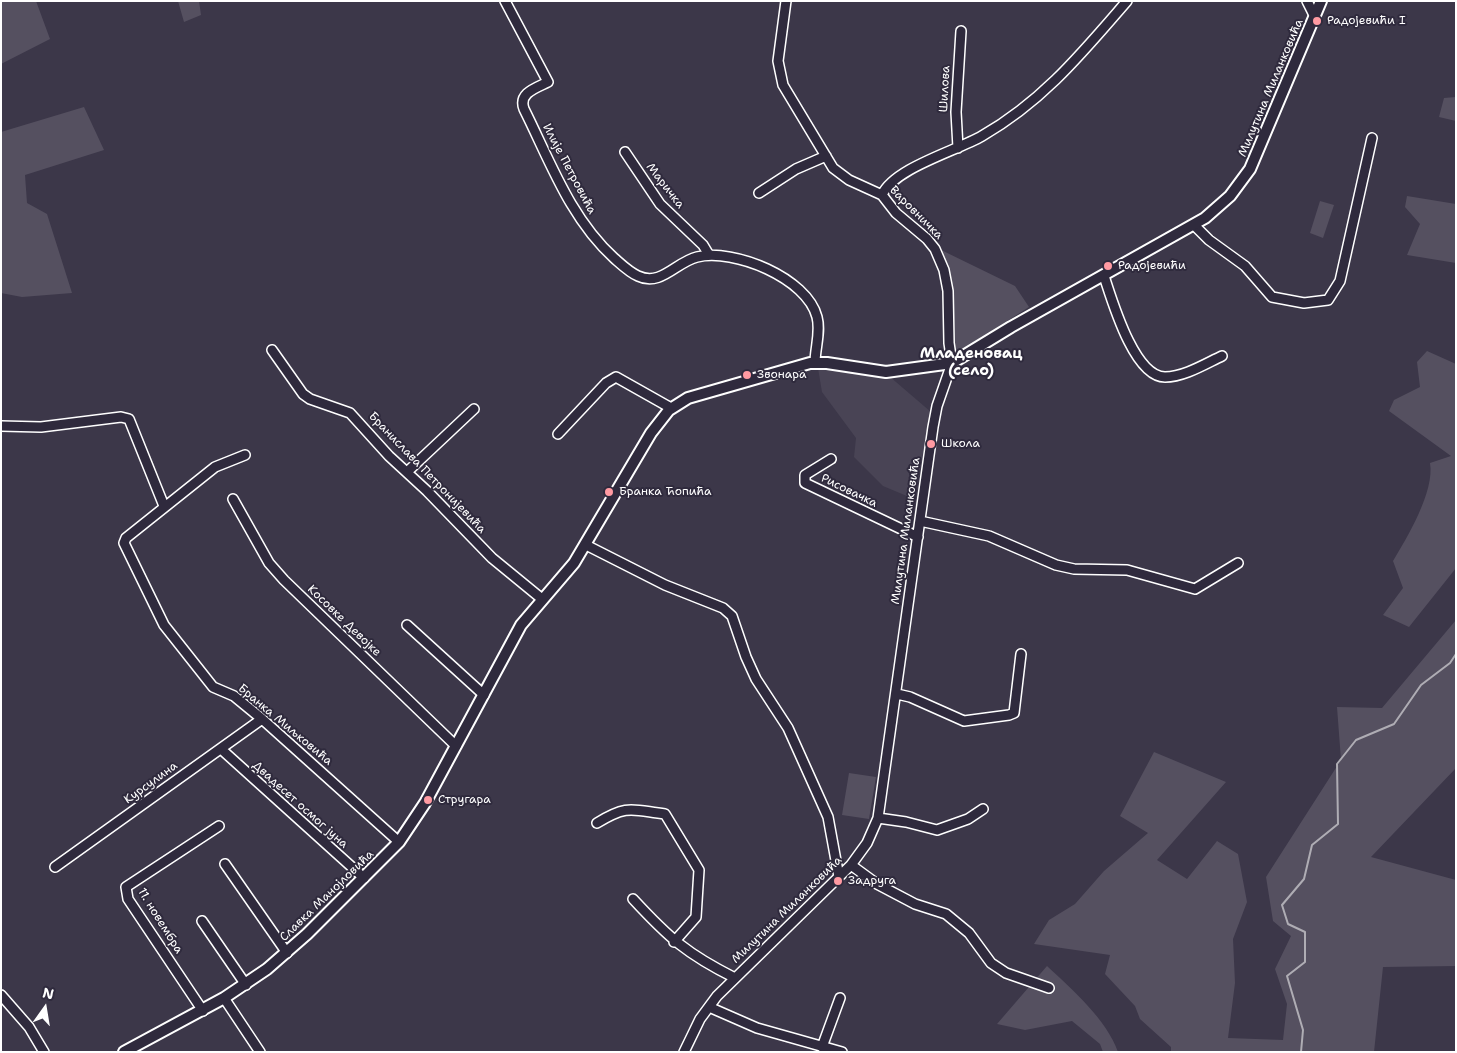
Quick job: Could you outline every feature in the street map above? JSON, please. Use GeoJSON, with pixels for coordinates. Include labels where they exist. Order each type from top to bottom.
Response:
{"type":"FeatureCollection","features":[{"type":"Feature","properties":{"kind":"main road","name":"Милутина Миланковића"},"geometry":{"type":"LineString","coordinates":[[952,363],[1011,327],[1194,225],[1225,201],[1250,169],[1321,1]]}},
{"type":"Feature","properties":{"kind":"main road","name":"Славка Манојловића"},"geometry":{"type":"LineString","coordinates":[[124,1052],[203,1011],[246,985],[287,952],[399,842],[422,810],[519,629],[542,599],[567,572],[586,545],[651,433],[670,408],[688,398],[815,363],[881,372],[952,363]]}},
{"type":"Feature","properties":{"kind":"street","name":"Илије Петровића"},"geometry":{"type":"LineString","coordinates":[[505,1],[548,82],[526,94],[522,102],[524,110],[571,206],[588,230],[613,257],[641,278],[659,278],[686,260],[709,255],[727,255],[751,262],[788,283],[806,296],[815,310],[818,324],[815,363]]}},
{"type":"Feature","properties":{"kind":"street","name":"Варовничка"},"geometry":{"type":"LineString","coordinates":[[786,1],[778,60],[783,85],[833,168],[845,178],[882,195],[896,214],[927,239],[939,256],[948,291],[949,343],[952,363]]}},
{"type":"Feature","properties":{"kind":"street"},"geometry":{"type":"LineString","coordinates":[[882,195],[895,177],[982,136],[1042,94],[1062,76],[1127,1]]}},
{"type":"Feature","properties":{"kind":"street"},"geometry":{"type":"LineString","coordinates":[[1307,1],[1314,17]]}},
{"type":"Feature","properties":{"kind":"street","name":"Шилова"},"geometry":{"type":"LineString","coordinates":[[958,148],[956,112],[960,31]]}},
{"type":"Feature","properties":{"kind":"street"},"geometry":{"type":"LineString","coordinates":[[1194,225],[1210,240],[1245,266],[1272,297],[1311,303],[1328,300],[1340,281],[1372,138]]}},
{"type":"Feature","properties":{"kind":"street","name":"Маричка"},"geometry":{"type":"LineString","coordinates":[[624,152],[660,204],[704,246],[709,255]]}},
{"type":"Feature","properties":{"kind":"street"},"geometry":{"type":"LineString","coordinates":[[760,194],[796,169],[826,156]]}},
{"type":"Feature","properties":{"kind":"street"},"geometry":{"type":"LineString","coordinates":[[1104,276],[1125,337],[1153,374],[1164,377],[1182,374],[1222,356]]}},
{"type":"Feature","properties":{"kind":"street","name":"Бранислава Петронијевића"},"geometry":{"type":"LineString","coordinates":[[272,350],[303,394],[350,413],[492,558],[542,599]]}},
{"type":"Feature","properties":{"kind":"street","name":"Милутина Миланковића"},"geometry":{"type":"LineString","coordinates":[[684,1052],[709,1007],[735,978],[851,865],[867,843],[878,818],[936,414],[952,363]]}},
{"type":"Feature","properties":{"kind":"street"},"geometry":{"type":"LineString","coordinates":[[558,434],[606,383],[616,377],[670,408]]}},
{"type":"Feature","properties":{"kind":"street"},"geometry":{"type":"LineString","coordinates":[[407,472],[474,409]]}},
{"type":"Feature","properties":{"kind":"street"},"geometry":{"type":"LineString","coordinates":[[1,426],[41,427],[121,417],[129,419],[164,506]]}},
{"type":"Feature","properties":{"kind":"street","name":"Бранка Миљковића"},"geometry":{"type":"LineString","coordinates":[[245,455],[215,467],[171,503],[164,506],[126,538],[124,543],[164,625],[213,686],[234,696],[262,718],[399,842]]}},
{"type":"Feature","properties":{"kind":"street","name":"Рисовачка"},"geometry":{"type":"LineString","coordinates":[[831,459],[805,476],[805,483],[918,537]]}},
{"type":"Feature","properties":{"kind":"street","name":"Косовке Девојке"},"geometry":{"type":"LineString","coordinates":[[233,499],[270,563],[284,580],[456,746]]}},
{"type":"Feature","properties":{"kind":"street"},"geometry":{"type":"LineString","coordinates":[[920,521],[989,536],[1056,565],[1074,568],[1127,570],[1195,589],[1238,563]]}},
{"type":"Feature","properties":{"kind":"street"},"geometry":{"type":"LineString","coordinates":[[586,545],[665,585],[723,608],[732,616],[746,657],[756,679],[788,728],[828,817],[839,877]]}},
{"type":"Feature","properties":{"kind":"street"},"geometry":{"type":"LineString","coordinates":[[407,625],[484,695]]}},
{"type":"Feature","properties":{"kind":"street"},"geometry":{"type":"LineString","coordinates":[[896,694],[910,697],[964,720],[1009,715],[1014,713],[1022,654]]}},
{"type":"Feature","properties":{"kind":"street","name":"Курсулина"},"geometry":{"type":"LineString","coordinates":[[54,867],[262,718]]}},
{"type":"Feature","properties":{"kind":"street","name":"Двадесет осмог јуна"},"geometry":{"type":"LineString","coordinates":[[221,749],[364,878]]}},
{"type":"Feature","properties":{"kind":"street"},"geometry":{"type":"LineString","coordinates":[[598,823],[612,814],[630,808],[665,814],[699,870],[696,917],[674,942]]}},
{"type":"Feature","properties":{"kind":"street"},"geometry":{"type":"LineString","coordinates":[[878,818],[906,822],[937,830],[968,819],[982,809]]}},
{"type":"Feature","properties":{"kind":"street","name":"11. новембра"},"geometry":{"type":"LineString","coordinates":[[203,1011],[128,899],[126,887],[219,826]]}},
{"type":"Feature","properties":{"kind":"street"},"geometry":{"type":"LineString","coordinates":[[225,864],[287,952]]}},
{"type":"Feature","properties":{"kind":"street"},"geometry":{"type":"LineString","coordinates":[[851,865],[877,884],[915,904],[946,914],[969,932],[991,963],[1006,973],[1049,988]]}},
{"type":"Feature","properties":{"kind":"street"},"geometry":{"type":"LineString","coordinates":[[633,899],[674,942],[704,962],[735,978]]}},
{"type":"Feature","properties":{"kind":"street"},"geometry":{"type":"LineString","coordinates":[[202,921],[246,985]]}},
{"type":"Feature","properties":{"kind":"street"},"geometry":{"type":"LineString","coordinates":[[1,995],[29,1027],[44,1052]]}},
{"type":"Feature","properties":{"kind":"street"},"geometry":{"type":"LineString","coordinates":[[224,998],[260,1052]]}},
{"type":"Feature","properties":{"kind":"street"},"geometry":{"type":"LineString","coordinates":[[822,1047],[840,998]]}},
{"type":"Feature","properties":{"kind":"street"},"geometry":{"type":"LineString","coordinates":[[709,1007],[757,1028],[842,1052]]}},
{"type":"Feature","properties":{"kind":"shaded area"},"geometry":{"type":"Polygon","coordinates":[[[1,1],[36,1],[50,39],[1,64],[1,1]]]}},
{"type":"Feature","properties":{"kind":"shaded area"},"geometry":{"type":"Polygon","coordinates":[[[178,1],[199,1],[201,15],[184,22],[178,1]]]}},
{"type":"Feature","properties":{"kind":"shaded area"},"geometry":{"type":"Polygon","coordinates":[[[1456,97],[1456,121],[1439,117],[1444,98],[1456,97]]]}},
{"type":"Feature","properties":{"kind":"shaded area"},"geometry":{"type":"Polygon","coordinates":[[[84,107],[104,150],[25,175],[27,203],[47,214],[72,293],[22,297],[1,293],[1,132],[84,107]]]}},
{"type":"Feature","properties":{"kind":"shaded area"},"geometry":{"type":"Polygon","coordinates":[[[1407,196],[1456,204],[1456,263],[1407,255],[1420,224],[1405,207],[1407,196]]]}},
{"type":"Feature","properties":{"kind":"shaded area"},"geometry":{"type":"Polygon","coordinates":[[[1320,201],[1334,205],[1323,238],[1310,233],[1320,201]]]}},
{"type":"Feature","properties":{"kind":"shaded area"},"geometry":{"type":"Polygon","coordinates":[[[935,247],[1015,286],[1029,307],[954,355],[951,330],[952,302],[935,247]]]}},
{"type":"Feature","properties":{"kind":"shaded area"},"geometry":{"type":"Polygon","coordinates":[[[1427,351],[1456,364],[1456,568],[1409,627],[1383,615],[1403,588],[1393,561],[1419,514],[1428,487],[1430,463],[1451,456],[1389,411],[1394,400],[1420,387],[1417,362],[1427,351]]]}},
{"type":"Feature","properties":{"kind":"shaded area"},"geometry":{"type":"Polygon","coordinates":[[[818,368],[889,376],[931,412],[914,499],[883,486],[854,457],[856,438],[822,392],[818,368]]]}},
{"type":"Feature","properties":{"kind":"shaded area"},"geometry":{"type":"Polygon","coordinates":[[[1456,620],[1456,768],[1371,857],[1456,880],[1456,966],[1383,967],[1374,1052],[1171,1052],[1171,1047],[1140,1019],[1135,1006],[1105,974],[1110,955],[1034,944],[1049,920],[1075,904],[1104,871],[1148,833],[1120,816],[1154,752],[1226,782],[1157,860],[1187,879],[1217,841],[1238,854],[1247,902],[1233,939],[1235,983],[1228,1038],[1283,1040],[1287,1004],[1275,969],[1291,936],[1273,921],[1266,877],[1341,760],[1337,707],[1382,708],[1456,620]]]}},
{"type":"Feature","properties":{"kind":"shaded area"},"geometry":{"type":"Polygon","coordinates":[[[849,773],[876,777],[869,819],[842,815],[849,773]]]}},
{"type":"Feature","properties":{"kind":"shaded area"},"geometry":{"type":"Polygon","coordinates":[[[1047,966],[1088,1006],[1106,1028],[1118,1052],[1103,1052],[1100,1044],[1072,1021],[1025,1030],[997,1024],[1047,966]]]}},
{"type":"Feature","properties":{"kind":"waterway"},"geometry":{"type":"LineString","coordinates":[[1301,1052],[1303,1030],[1287,976],[1305,962],[1305,932],[1288,924],[1282,905],[1304,879],[1312,845],[1338,824],[1337,764],[1356,740],[1394,724],[1421,685],[1450,663],[1456,654]]}},
{"type":"Feature","properties":{"kind":"place","name":"Радојевићи I"},"geometry":{"type":"Point","coordinates":[1317,21]}},
{"type":"Feature","properties":{"kind":"place","name":"Радојевићи"},"geometry":{"type":"Point","coordinates":[1108,266]}},
{"type":"Feature","properties":{"kind":"place","name":"Звонара"},"geometry":{"type":"Point","coordinates":[747,375]}},
{"type":"Feature","properties":{"kind":"place","name":"Школа"},"geometry":{"type":"Point","coordinates":[931,444]}},
{"type":"Feature","properties":{"kind":"place","name":"Бранка Ћопића"},"geometry":{"type":"Point","coordinates":[609,492]}},
{"type":"Feature","properties":{"kind":"place","name":"Стругара"},"geometry":{"type":"Point","coordinates":[428,800]}},
{"type":"Feature","properties":{"kind":"place","name":"Задруга"},"geometry":{"type":"Point","coordinates":[838,881]}},
{"type":"Feature","properties":{"kind":"district","name":"Младеновац (село)"},"geometry":{"type":"Point","coordinates":[971,362]}}]}
